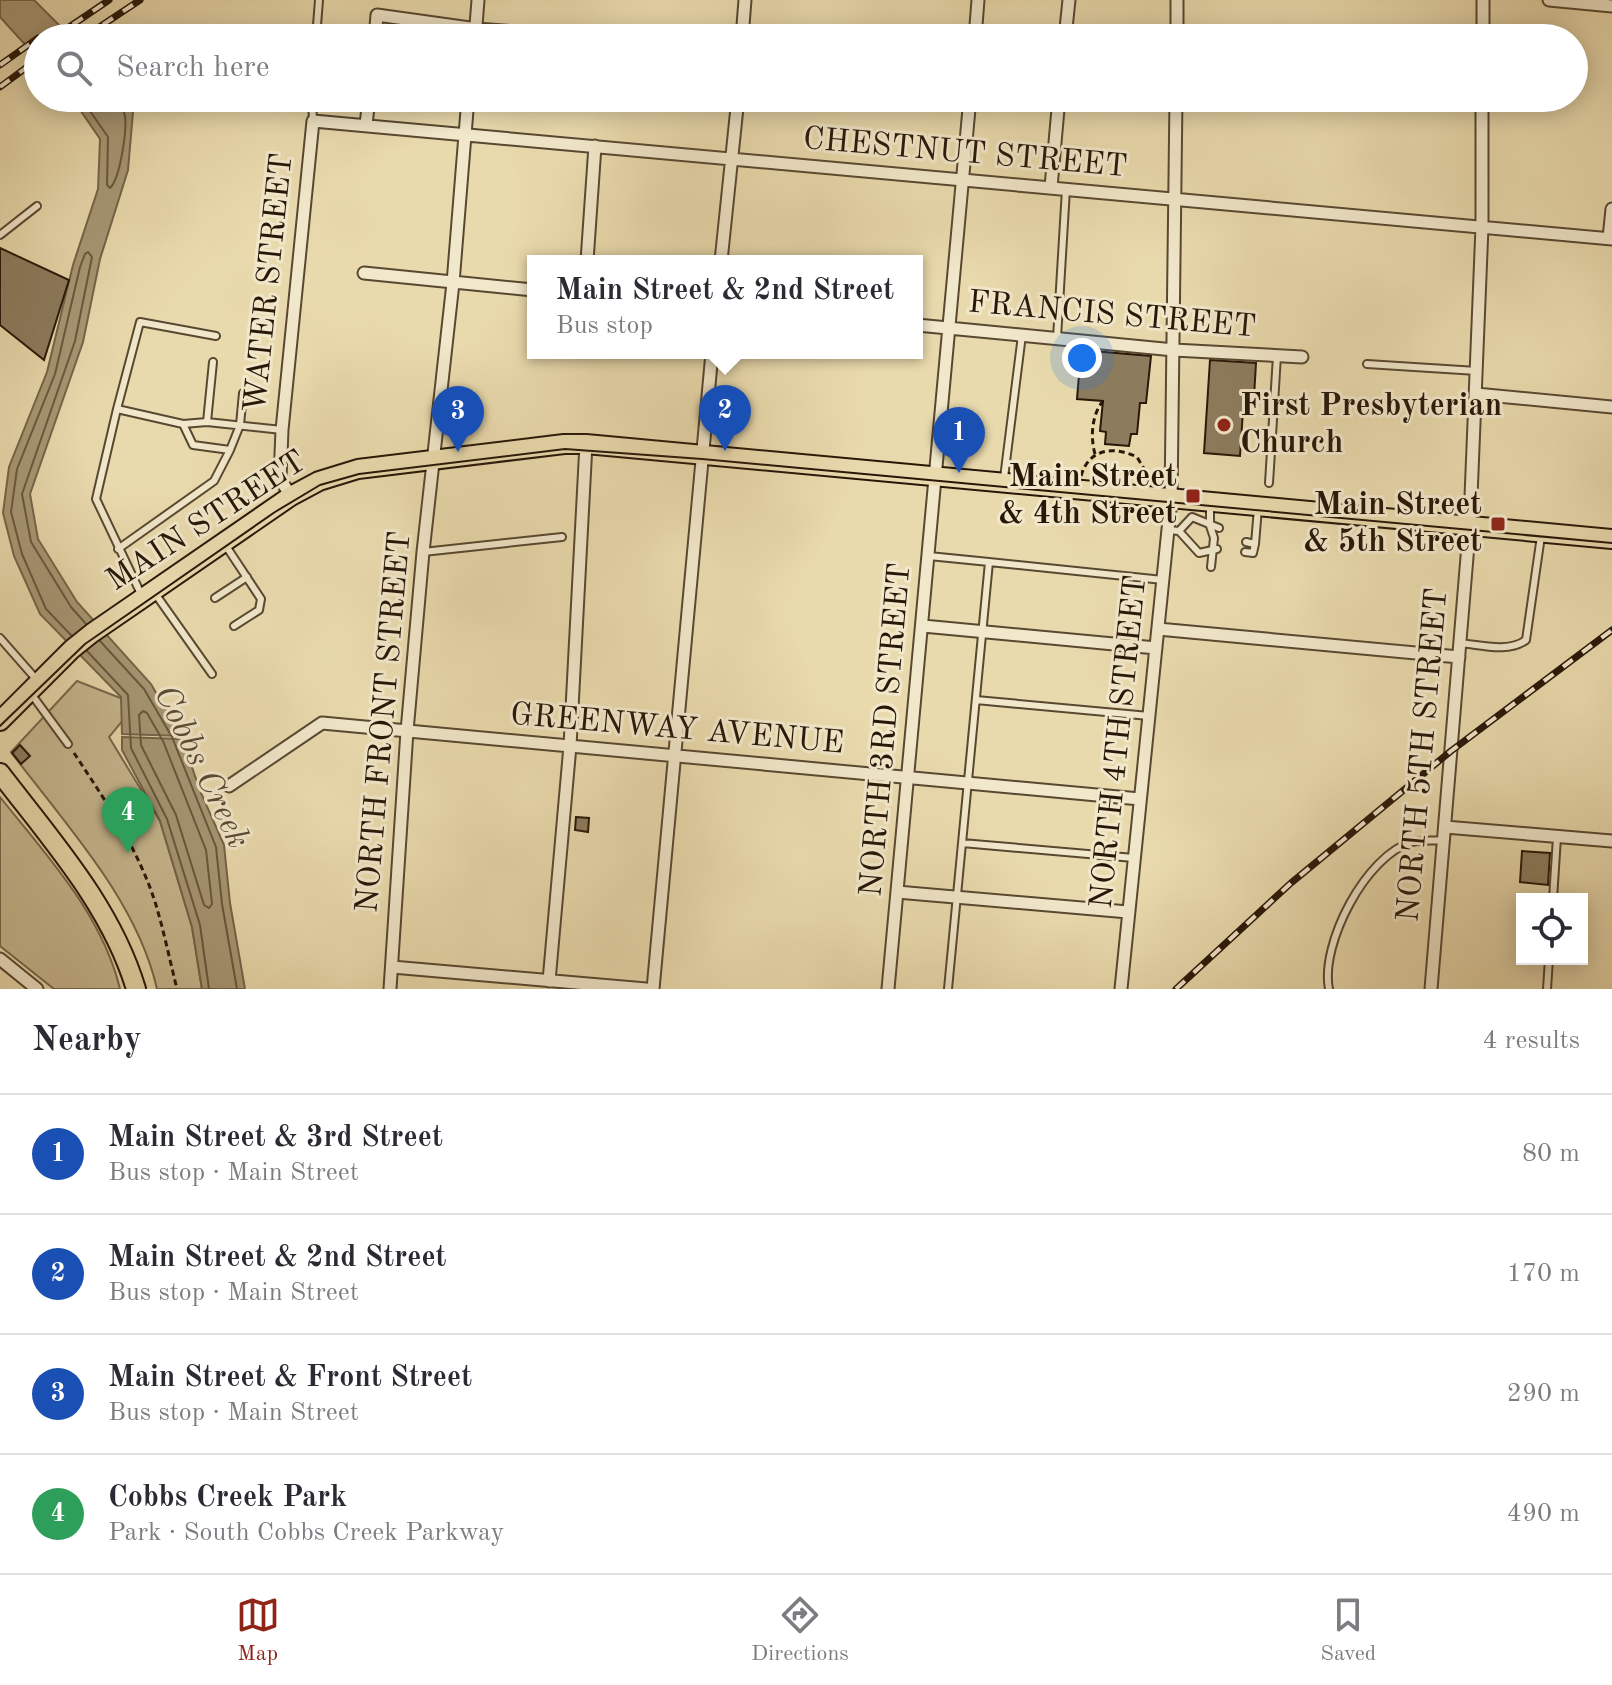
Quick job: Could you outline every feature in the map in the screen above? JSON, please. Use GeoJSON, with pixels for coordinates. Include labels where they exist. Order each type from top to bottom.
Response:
{"type":"FeatureCollection","features":[{"type":"Feature","properties":{"kind":"main road","name":"MAIN STREET"},"geometry":{"type":"LineString","coordinates":[[0,721],[83,641],[291,496],[319,481],[348,472],[434,459],[586,444],[1612,539]]}},
{"type":"Feature","properties":{"kind":"main road"},"geometry":{"type":"LineString","coordinates":[[0,773],[102,910],[125,955],[136,989]]}},
{"type":"Feature","properties":{"kind":"street"},"geometry":{"type":"LineString","coordinates":[[477,24],[478,0]]}},
{"type":"Feature","properties":{"kind":"street"},"geometry":{"type":"LineString","coordinates":[[743,24],[745,0]]}},
{"type":"Feature","properties":{"kind":"street"},"geometry":{"type":"LineString","coordinates":[[976,24],[978,0]]}},
{"type":"Feature","properties":{"kind":"street"},"geometry":{"type":"LineString","coordinates":[[1066,24],[1069,0]]}},
{"type":"Feature","properties":{"kind":"street"},"geometry":{"type":"LineString","coordinates":[[1177,0],[1177,24]]}},
{"type":"Feature","properties":{"kind":"street"},"geometry":{"type":"LineString","coordinates":[[1483,0],[1483,24]]}},
{"type":"Feature","properties":{"kind":"street"},"geometry":{"type":"LineString","coordinates":[[1549,0],[1612,6]]}},
{"type":"Feature","properties":{"kind":"street"},"geometry":{"type":"LineString","coordinates":[[376,24],[377,15],[424,24]]}},
{"type":"Feature","properties":{"kind":"street"},"geometry":{"type":"LineString","coordinates":[[366,125],[367,112]]}},
{"type":"Feature","properties":{"kind":"street","name":"NORTH FRONT STREET"},"geometry":{"type":"LineString","coordinates":[[390,989],[407,731],[453,283],[466,112]]}},
{"type":"Feature","properties":{"kind":"street"},"geometry":{"type":"LineString","coordinates":[[722,255],[737,112]]}},
{"type":"Feature","properties":{"kind":"street","name":"NORTH 3RD STREET"},"geometry":{"type":"LineString","coordinates":[[888,989],[969,112]]}},
{"type":"Feature","properties":{"kind":"street"},"geometry":{"type":"LineString","coordinates":[[1051,187],[1058,112]]}},
{"type":"Feature","properties":{"kind":"street","name":"NORTH 4TH STREET"},"geometry":{"type":"LineString","coordinates":[[1121,989],[1163,580],[1173,530],[1176,112]]}},
{"type":"Feature","properties":{"kind":"street","name":"NORTH 5TH STREET"},"geometry":{"type":"LineString","coordinates":[[1431,989],[1470,526],[1482,227],[1482,112]]}},
{"type":"Feature","properties":{"kind":"street","name":"CHESTNUT STREET"},"geometry":{"type":"LineString","coordinates":[[313,121],[1611,238]]}},
{"type":"Feature","properties":{"kind":"street","name":"WATER STREET"},"geometry":{"type":"LineString","coordinates":[[291,496],[280,479],[282,430],[313,121]]}},
{"type":"Feature","properties":{"kind":"street"},"geometry":{"type":"LineString","coordinates":[[587,255],[595,146]]}},
{"type":"Feature","properties":{"kind":"street"},"geometry":{"type":"LineString","coordinates":[[1611,238],[1612,209]]}},
{"type":"Feature","properties":{"kind":"street"},"geometry":{"type":"LineString","coordinates":[[364,273],[527,289]]}},
{"type":"Feature","properties":{"kind":"street","name":"FRANCIS STREET"},"geometry":{"type":"LineString","coordinates":[[923,326],[1174,350],[1302,357]]}},
{"type":"Feature","properties":{"kind":"street"},"geometry":{"type":"LineString","coordinates":[[653,989],[711,359]]}},
{"type":"Feature","properties":{"kind":"street"},"geometry":{"type":"LineString","coordinates":[[1476,394],[1612,407]]}},
{"type":"Feature","properties":{"kind":"street"},"geometry":{"type":"LineString","coordinates":[[549,981],[570,746],[586,444]]}},
{"type":"Feature","properties":{"kind":"street"},"geometry":{"type":"LineString","coordinates":[[923,626],[1156,648]]}},
{"type":"Feature","properties":{"kind":"street"},"geometry":{"type":"LineString","coordinates":[[1158,629],[1459,657]]}},
{"type":"Feature","properties":{"kind":"street","name":"GREENWAY AVENUE"},"geometry":{"type":"LineString","coordinates":[[229,786],[322,723],[1140,799]]}},
{"type":"Feature","properties":{"kind":"street"},"geometry":{"type":"LineString","coordinates":[[1445,827],[1612,841]]}},
{"type":"Feature","properties":{"kind":"street"},"geometry":{"type":"LineString","coordinates":[[897,892],[1128,912]]}},
{"type":"Feature","properties":{"kind":"street"},"geometry":{"type":"LineString","coordinates":[[0,959],[37,989]]}},
{"type":"Feature","properties":{"kind":"street"},"geometry":{"type":"LineString","coordinates":[[392,967],[549,981],[573,986],[646,989]]}},
{"type":"Feature","properties":{"kind":"lane"},"geometry":{"type":"LineString","coordinates":[[317,24],[319,0]]}},
{"type":"Feature","properties":{"kind":"lane"},"geometry":{"type":"LineString","coordinates":[[313,112],[313,121]]}},
{"type":"Feature","properties":{"kind":"lane"},"geometry":{"type":"LineString","coordinates":[[1057,338],[1066,189]]}},
{"type":"Feature","properties":{"kind":"lane"},"geometry":{"type":"LineString","coordinates":[[0,235],[37,206]]}},
{"type":"Feature","properties":{"kind":"lane"},"geometry":{"type":"LineString","coordinates":[[212,674],[148,595],[118,549],[96,499],[140,322],[216,336]]}},
{"type":"Feature","properties":{"kind":"lane"},"geometry":{"type":"LineString","coordinates":[[1003,483],[1022,335]]}},
{"type":"Feature","properties":{"kind":"lane"},"geometry":{"type":"LineString","coordinates":[[1269,483],[1277,356]]}},
{"type":"Feature","properties":{"kind":"lane"},"geometry":{"type":"LineString","coordinates":[[207,422],[213,362]]}},
{"type":"Feature","properties":{"kind":"lane"},"geometry":{"type":"LineString","coordinates":[[1367,364],[1477,371]]}},
{"type":"Feature","properties":{"kind":"lane"},"geometry":{"type":"LineString","coordinates":[[118,549],[214,481],[240,425],[243,393]]}},
{"type":"Feature","properties":{"kind":"lane"},"geometry":{"type":"LineString","coordinates":[[117,409],[183,424],[207,422],[282,430]]}},
{"type":"Feature","properties":{"kind":"lane"},"geometry":{"type":"LineString","coordinates":[[183,424],[193,445],[230,450]]}},
{"type":"Feature","properties":{"kind":"lane"},"geometry":{"type":"LineString","coordinates":[[1210,504],[1210,526],[1216,538],[1211,567]]}},
{"type":"Feature","properties":{"kind":"lane"},"geometry":{"type":"LineString","coordinates":[[1245,552],[1253,553],[1258,508]]}},
{"type":"Feature","properties":{"kind":"lane"},"geometry":{"type":"LineString","coordinates":[[1215,549],[1199,553],[1173,530],[1192,517],[1219,528]]}},
{"type":"Feature","properties":{"kind":"lane"},"geometry":{"type":"LineString","coordinates":[[1247,531],[1256,532]]}},
{"type":"Feature","properties":{"kind":"lane"},"geometry":{"type":"LineString","coordinates":[[1460,643],[1510,648],[1526,640],[1541,532]]}},
{"type":"Feature","properties":{"kind":"lane"},"geometry":{"type":"LineString","coordinates":[[423,552],[562,537]]}},
{"type":"Feature","properties":{"kind":"lane"},"geometry":{"type":"LineString","coordinates":[[1246,542],[1255,544]]}},
{"type":"Feature","properties":{"kind":"lane"},"geometry":{"type":"LineString","coordinates":[[224,543],[262,604],[259,610],[234,626]]}},
{"type":"Feature","properties":{"kind":"lane"},"geometry":{"type":"LineString","coordinates":[[929,556],[1163,580]]}},
{"type":"Feature","properties":{"kind":"lane"},"geometry":{"type":"LineString","coordinates":[[948,989],[989,562]]}},
{"type":"Feature","properties":{"kind":"lane"},"geometry":{"type":"LineString","coordinates":[[215,598],[247,577]]}},
{"type":"Feature","properties":{"kind":"lane"},"geometry":{"type":"LineString","coordinates":[[0,638],[34,686],[68,744]]}},
{"type":"Feature","properties":{"kind":"lane"},"geometry":{"type":"LineString","coordinates":[[976,700],[1149,716]]}},
{"type":"Feature","properties":{"kind":"lane"},"geometry":{"type":"LineString","coordinates":[[1553,893],[1557,837]]}},
{"type":"Feature","properties":{"kind":"lane"},"geometry":{"type":"LineString","coordinates":[[1329,989],[1331,946],[1355,896],[1377,863],[1412,842],[1443,840]]}},
{"type":"Feature","properties":{"kind":"lane"},"geometry":{"type":"LineString","coordinates":[[962,843],[1134,858]]}},
{"type":"Feature","properties":{"kind":"lane"},"geometry":{"type":"LineString","coordinates":[[1547,989],[1549,965]]}},
{"type":"Feature","properties":{"kind":"path"},"geometry":{"type":"LineString","coordinates":[[1095,454],[1095,410],[1103,401]]}},
{"type":"Feature","properties":{"kind":"path"},"geometry":{"type":"LineString","coordinates":[[1078,491],[1084,466],[1095,454],[1112,449],[1137,457],[1152,481],[1152,498]]}},
{"type":"Feature","properties":{"kind":"path"},"geometry":{"type":"LineString","coordinates":[[68,744],[113,813],[136,858],[155,903],[177,989]]}},
{"type":"Feature","properties":{"kind":"shaded area"},"geometry":{"type":"Polygon","coordinates":[[[77,681],[128,701],[129,713],[109,737],[160,821],[192,927],[202,989],[157,989],[147,956],[116,894],[76,835],[11,752],[77,681]]]}},
{"type":"Feature","properties":{"kind":"shaded area"},"geometry":{"type":"Polygon","coordinates":[[[0,797],[87,911],[112,962],[120,989],[54,989],[0,946],[0,797]]]}},
{"type":"Feature","properties":{"kind":"water"},"geometry":{"type":"Polygon","coordinates":[[[0,0],[34,0],[58,24],[24,24],[24,44],[0,17],[0,0]]]}},
{"type":"Feature","properties":{"kind":"water"},"geometry":{"type":"Polygon","coordinates":[[[82,112],[133,112],[128,170],[100,259],[83,342],[30,494],[38,539],[77,602],[151,684],[181,736],[122,734],[121,697],[40,614],[14,556],[3,513],[9,467],[47,372],[73,265],[98,189],[100,139],[82,112]]]}},
{"type":"Feature","properties":{"kind":"water"},"geometry":{"type":"Polygon","coordinates":[[[122,737],[182,739],[224,845],[230,903],[245,989],[202,989],[192,927],[160,821],[122,750],[122,737]]]}},
{"type":"Feature","properties":{"kind":"building"},"geometry":{"type":"Polygon","coordinates":[[[0,248],[69,280],[44,360],[0,325],[0,248]]]}},
{"type":"Feature","properties":{"kind":"building"},"geometry":{"type":"Polygon","coordinates":[[[1081,350],[1151,356],[1146,403],[1140,403],[1137,434],[1131,434],[1129,446],[1105,444],[1106,432],[1100,431],[1103,401],[1077,399],[1081,350]]]}},
{"type":"Feature","properties":{"kind":"building","name":"First Presbyterian Church"},"geometry":{"type":"Polygon","coordinates":[[[1210,360],[1256,363],[1254,397],[1244,396],[1240,456],[1204,453],[1210,360]]]}},
{"type":"Feature","properties":{"kind":"building"},"geometry":{"type":"Polygon","coordinates":[[[20,745],[30,756],[21,764],[12,753],[20,745]]]}},
{"type":"Feature","properties":{"kind":"building"},"geometry":{"type":"Polygon","coordinates":[[[576,817],[589,818],[588,832],[575,830],[576,817]]]}},
{"type":"Feature","properties":{"kind":"building"},"geometry":{"type":"Polygon","coordinates":[[[1522,851],[1550,853],[1548,885],[1520,882],[1522,851]]]}},
{"type":"Feature","properties":{"kind":"tram line"},"geometry":{"type":"LineString","coordinates":[[0,726],[85,644],[275,512],[320,485],[359,474],[565,449],[1612,543]]}},
{"type":"Feature","properties":{"kind":"railway"},"geometry":{"type":"LineString","coordinates":[[74,24],[109,0]]}},
{"type":"Feature","properties":{"kind":"railway"},"geometry":{"type":"LineString","coordinates":[[104,24],[140,0]]}},
{"type":"Feature","properties":{"kind":"railway"},"geometry":{"type":"LineString","coordinates":[[0,65],[24,48]]}},
{"type":"Feature","properties":{"kind":"railway"},"geometry":{"type":"LineString","coordinates":[[0,87],[24,69]]}},
{"type":"Feature","properties":{"kind":"railway"},"geometry":{"type":"LineString","coordinates":[[1176,989],[1291,883],[1451,751],[1612,630]]}},
{"type":"Feature","properties":{"kind":"place","name":"First Presbyterian Church"},"geometry":{"type":"Point","coordinates":[1224,425]}},
{"type":"Feature","properties":{"kind":"place","name":"Main Street & 2nd Street"},"geometry":{"type":"Point","coordinates":[725,451]}},
{"type":"Feature","properties":{"kind":"place","name":"Main Street & Front Street"},"geometry":{"type":"Point","coordinates":[458,452]}},
{"type":"Feature","properties":{"kind":"place","name":"Main Street & 3rd Street"},"geometry":{"type":"Point","coordinates":[959,473]}},
{"type":"Feature","properties":{"kind":"place","name":"Main Street & 4th Street"},"geometry":{"type":"Point","coordinates":[1193,496]}},
{"type":"Feature","properties":{"kind":"place","name":"Main Street & 5th Street"},"geometry":{"type":"Point","coordinates":[1498,524]}},
{"type":"Feature","properties":{"kind":"place","name":"Cobbs Creek Park"},"geometry":{"type":"Point","coordinates":[128,853]}},
{"type":"Feature","properties":{"kind":"water label","name":"Cobbs Creek"},"geometry":{"type":"Point","coordinates":[201,767]}}]}
